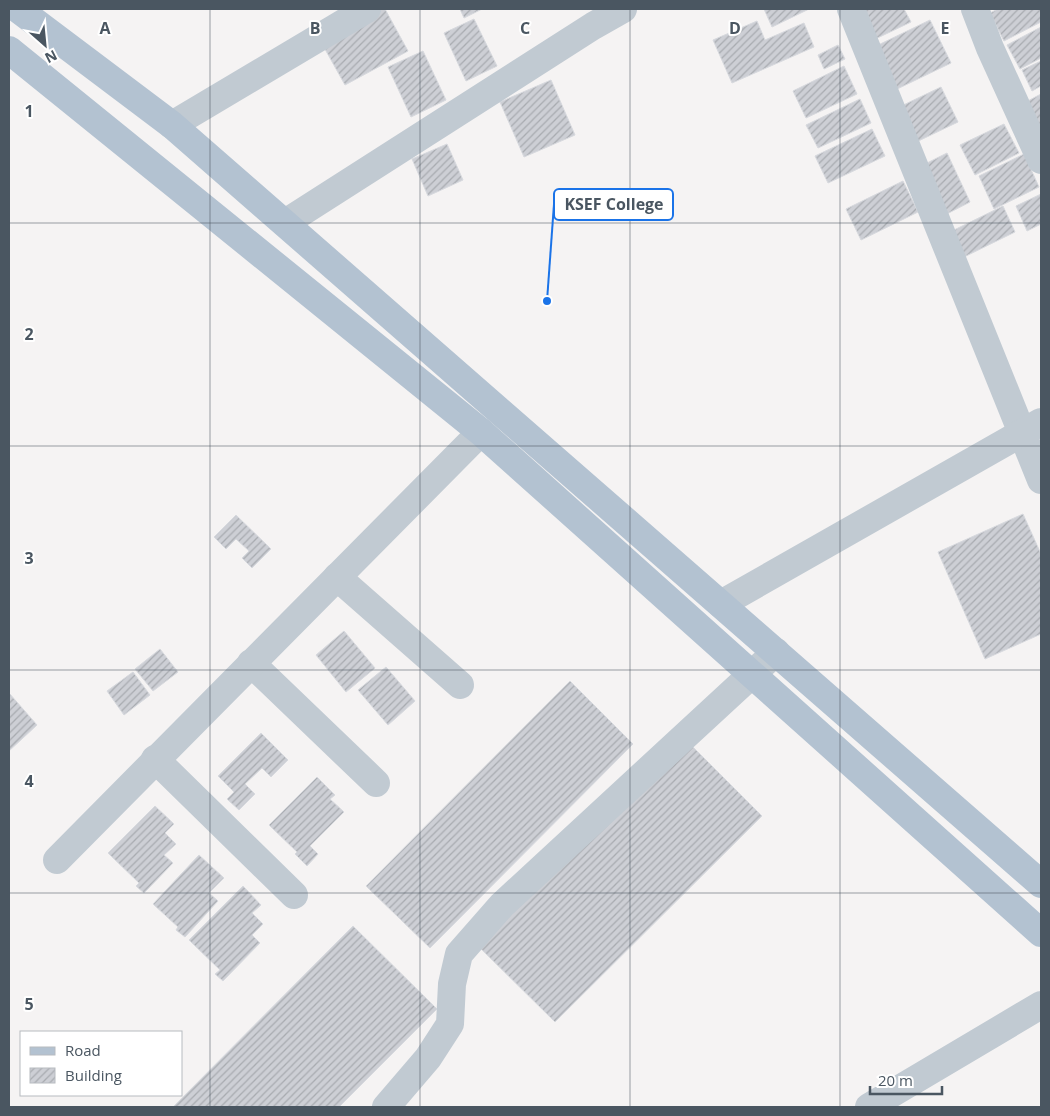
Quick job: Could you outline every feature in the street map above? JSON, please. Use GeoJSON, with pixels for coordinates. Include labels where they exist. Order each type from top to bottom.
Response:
{"type":"FeatureCollection","features":[{"type":"Feature","properties":{"kind":"main road"},"geometry":{"type":"LineString","coordinates":[[18,9],[172,125],[1041,884]]}},
{"type":"Feature","properties":{"kind":"main road"},"geometry":{"type":"LineString","coordinates":[[9,50],[481,432],[1041,933]]}},
{"type":"Feature","properties":{"kind":"street"},"geometry":{"type":"LineString","coordinates":[[172,125],[367,9]]}},
{"type":"Feature","properties":{"kind":"street"},"geometry":{"type":"LineString","coordinates":[[285,223],[585,31],[623,9]]}},
{"type":"Feature","properties":{"kind":"street"},"geometry":{"type":"LineString","coordinates":[[851,9],[1031,427],[1041,480]]}},
{"type":"Feature","properties":{"kind":"street"},"geometry":{"type":"LineString","coordinates":[[975,9],[990,48],[1041,160]]}},
{"type":"Feature","properties":{"kind":"street"},"geometry":{"type":"LineString","coordinates":[[721,604],[1031,427]]}},
{"type":"Feature","properties":{"kind":"street"},"geometry":{"type":"LineString","coordinates":[[57,860],[481,432]]}},
{"type":"Feature","properties":{"kind":"street"},"geometry":{"type":"LineString","coordinates":[[337,577],[460,685]]}},
{"type":"Feature","properties":{"kind":"street"},"geometry":{"type":"LineString","coordinates":[[386,1107],[428,1058],[450,1024],[452,984],[459,954],[502,905],[776,652]]}},
{"type":"Feature","properties":{"kind":"street"},"geometry":{"type":"LineString","coordinates":[[251,663],[376,782]]}},
{"type":"Feature","properties":{"kind":"street"},"geometry":{"type":"LineString","coordinates":[[155,759],[294,894]]}},
{"type":"Feature","properties":{"kind":"street"},"geometry":{"type":"LineString","coordinates":[[869,1107],[1041,1005]]}},
{"type":"Feature","properties":{"kind":"building"},"geometry":{"type":"Polygon","coordinates":[[[385,9],[408,51],[345,85],[321,42],[385,9]]]}},
{"type":"Feature","properties":{"kind":"building"},"geometry":{"type":"Polygon","coordinates":[[[460,9],[482,9],[464,18],[460,9]]]}},
{"type":"Feature","properties":{"kind":"building"},"geometry":{"type":"Polygon","coordinates":[[[764,9],[809,9],[772,27],[764,9]]]}},
{"type":"Feature","properties":{"kind":"building"},"geometry":{"type":"Polygon","coordinates":[[[853,9],[904,9],[911,22],[869,42],[853,9]]]}},
{"type":"Feature","properties":{"kind":"building"},"geometry":{"type":"Polygon","coordinates":[[[998,9],[1041,9],[1041,22],[1004,41],[990,13],[998,9]]]}},
{"type":"Feature","properties":{"kind":"building"},"geometry":{"type":"Polygon","coordinates":[[[474,19],[497,66],[466,81],[444,33],[474,19]]]}},
{"type":"Feature","properties":{"kind":"building"},"geometry":{"type":"Polygon","coordinates":[[[930,20],[951,63],[893,91],[872,48],[930,20]]]}},
{"type":"Feature","properties":{"kind":"building"},"geometry":{"type":"Polygon","coordinates":[[[757,21],[765,40],[804,23],[814,47],[732,83],[713,40],[757,21]]]}},
{"type":"Feature","properties":{"kind":"building"},"geometry":{"type":"Polygon","coordinates":[[[1041,27],[1041,58],[1020,69],[1007,45],[1041,27]]]}},
{"type":"Feature","properties":{"kind":"building"},"geometry":{"type":"Polygon","coordinates":[[[838,45],[845,59],[824,69],[818,55],[838,45]]]}},
{"type":"Feature","properties":{"kind":"building"},"geometry":{"type":"Polygon","coordinates":[[[423,51],[446,100],[411,117],[388,67],[423,51]]]}},
{"type":"Feature","properties":{"kind":"building"},"geometry":{"type":"Polygon","coordinates":[[[1041,61],[1041,86],[1032,91],[1022,70],[1041,61]]]}},
{"type":"Feature","properties":{"kind":"building"},"geometry":{"type":"Polygon","coordinates":[[[844,66],[857,94],[806,118],[793,91],[844,66]]]}},
{"type":"Feature","properties":{"kind":"building"},"geometry":{"type":"Polygon","coordinates":[[[551,80],[575,135],[524,157],[500,102],[551,80]]]}},
{"type":"Feature","properties":{"kind":"building"},"geometry":{"type":"Polygon","coordinates":[[[941,87],[958,122],[910,145],[893,110],[941,87]]]}},
{"type":"Feature","properties":{"kind":"building"},"geometry":{"type":"Polygon","coordinates":[[[1041,94],[1041,130],[1024,103],[1041,94]]]}},
{"type":"Feature","properties":{"kind":"building"},"geometry":{"type":"Polygon","coordinates":[[[860,99],[871,123],[818,148],[806,125],[860,99]]]}},
{"type":"Feature","properties":{"kind":"building"},"geometry":{"type":"Polygon","coordinates":[[[1004,124],[1019,153],[975,175],[960,145],[1004,124]]]}},
{"type":"Feature","properties":{"kind":"building"},"geometry":{"type":"Polygon","coordinates":[[[872,129],[885,156],[828,183],[815,156],[872,129]]]}},
{"type":"Feature","properties":{"kind":"building"},"geometry":{"type":"Polygon","coordinates":[[[447,144],[463,180],[428,196],[412,159],[447,144]]]}},
{"type":"Feature","properties":{"kind":"building"},"geometry":{"type":"Polygon","coordinates":[[[947,153],[970,202],[939,218],[915,169],[947,153]]]}},
{"type":"Feature","properties":{"kind":"building"},"geometry":{"type":"Polygon","coordinates":[[[1024,154],[1039,187],[994,209],[979,176],[1024,154]]]}},
{"type":"Feature","properties":{"kind":"building"},"geometry":{"type":"Polygon","coordinates":[[[903,181],[918,212],[861,240],[846,209],[903,181]]]}},
{"type":"Feature","properties":{"kind":"building"},"geometry":{"type":"Polygon","coordinates":[[[1041,194],[1041,224],[1027,231],[1016,206],[1041,194]]]}},
{"type":"Feature","properties":{"kind":"building"},"geometry":{"type":"Polygon","coordinates":[[[1003,206],[1015,232],[962,258],[950,232],[1003,206]]]}},
{"type":"Feature","properties":{"kind":"building"},"geometry":{"type":"Polygon","coordinates":[[[1023,514],[1041,554],[1041,634],[985,659],[938,552],[1023,514]]]}},
{"type":"Feature","properties":{"kind":"building"},"geometry":{"type":"Polygon","coordinates":[[[236,515],[271,549],[252,568],[242,558],[249,551],[236,539],[226,549],[214,537],[236,515]]]}},
{"type":"Feature","properties":{"kind":"building"},"geometry":{"type":"Polygon","coordinates":[[[344,631],[375,668],[346,692],[316,655],[344,631]]]}},
{"type":"Feature","properties":{"kind":"building"},"geometry":{"type":"Polygon","coordinates":[[[160,649],[178,672],[153,691],[135,669],[160,649]]]}},
{"type":"Feature","properties":{"kind":"building"},"geometry":{"type":"Polygon","coordinates":[[[386,667],[415,701],[388,725],[358,690],[386,667]]]}},
{"type":"Feature","properties":{"kind":"building"},"geometry":{"type":"Polygon","coordinates":[[[133,672],[150,695],[124,715],[107,691],[133,672]]]}},
{"type":"Feature","properties":{"kind":"building"},"geometry":{"type":"Polygon","coordinates":[[[570,681],[633,744],[430,948],[366,886],[570,681]]]}},
{"type":"Feature","properties":{"kind":"building"},"geometry":{"type":"Polygon","coordinates":[[[9,693],[37,725],[9,751],[9,693]]]}},
{"type":"Feature","properties":{"kind":"building"},"geometry":{"type":"Polygon","coordinates":[[[261,733],[288,760],[271,777],[262,768],[245,784],[255,794],[239,810],[227,799],[234,792],[218,776],[261,733]]]}},
{"type":"Feature","properties":{"kind":"building"},"geometry":{"type":"Polygon","coordinates":[[[680,734],[762,816],[555,1022],[472,940],[680,734]]]}},
{"type":"Feature","properties":{"kind":"building"},"geometry":{"type":"Polygon","coordinates":[[[317,777],[335,795],[330,799],[344,812],[310,846],[318,854],[307,866],[295,854],[297,852],[269,825],[317,777]]]}},
{"type":"Feature","properties":{"kind":"building"},"geometry":{"type":"Polygon","coordinates":[[[155,806],[174,824],[165,833],[176,844],[164,855],[173,863],[144,893],[136,886],[139,883],[108,853],[155,806]]]}},
{"type":"Feature","properties":{"kind":"building"},"geometry":{"type":"Polygon","coordinates":[[[199,855],[224,878],[209,893],[218,901],[185,937],[176,930],[178,927],[153,904],[199,855]]]}},
{"type":"Feature","properties":{"kind":"building"},"geometry":{"type":"Polygon","coordinates":[[[243,886],[261,905],[252,913],[263,924],[252,935],[260,943],[223,981],[215,974],[220,970],[189,940],[243,886]]]}},
{"type":"Feature","properties":{"kind":"building"},"geometry":{"type":"Polygon","coordinates":[[[353,926],[437,1009],[339,1107],[173,1107],[353,926]]]}},
{"type":"Feature","properties":{"kind":"place","name":"KSEF College"},"geometry":{"type":"Point","coordinates":[547,301]}}]}
